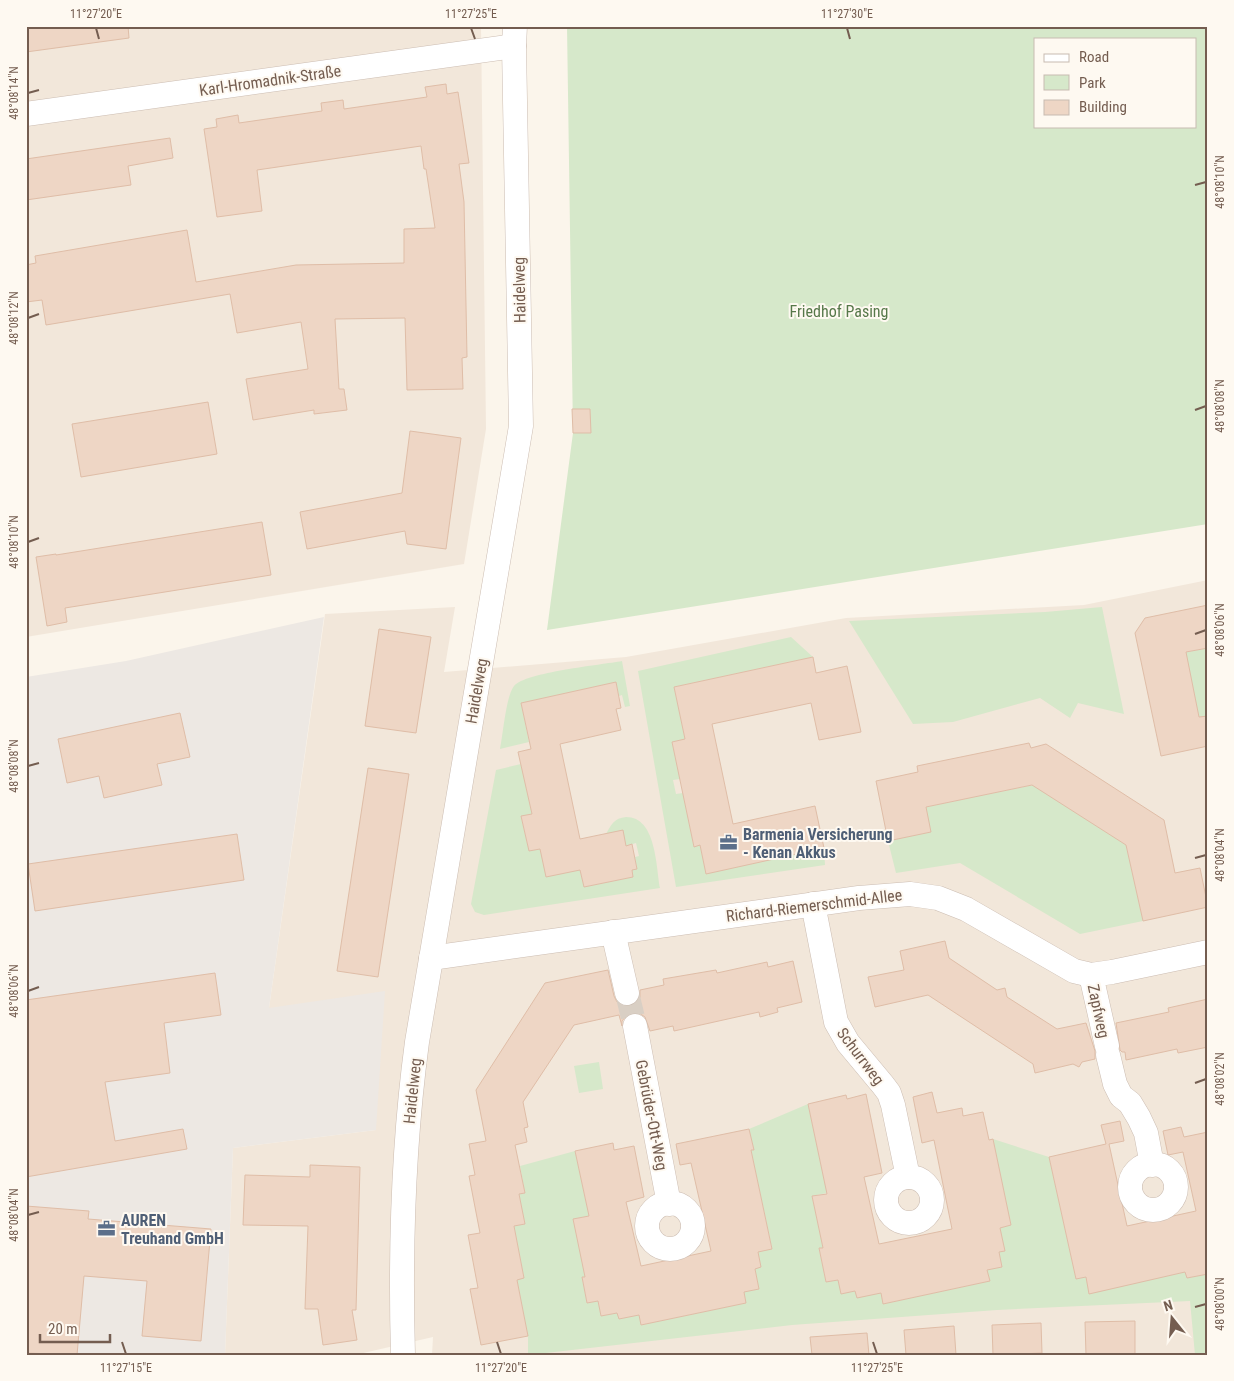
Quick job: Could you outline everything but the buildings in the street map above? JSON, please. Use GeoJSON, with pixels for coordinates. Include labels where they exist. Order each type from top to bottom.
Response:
{"type":"FeatureCollection","features":[{"type":"Feature","properties":{"kind":"street","name":"Karl-Hromadnik-Straße"},"geometry":{"type":"LineString","coordinates":[[26,114],[514,36]]}},
{"type":"Feature","properties":{"kind":"street","name":"Haidelweg"},"geometry":{"type":"LineString","coordinates":[[403,1355],[404,1184],[413,1070],[521,426],[514,36]]}},
{"type":"Feature","properties":{"kind":"street","name":"Richard-Riemerschmid-Allee"},"geometry":{"type":"LineString","coordinates":[[431,958],[813,904],[910,894],[938,898],[966,909],[1074,971],[1091,975],[1208,952]]}},
{"type":"Feature","properties":{"kind":"street","name":"Schurrweg"},"geometry":{"type":"LineString","coordinates":[[813,904],[836,1022],[848,1043],[889,1093],[908,1177]]}},
{"type":"Feature","properties":{"kind":"street"},"geometry":{"type":"LineString","coordinates":[[613,932],[627,993]]}},
{"type":"Feature","properties":{"kind":"street","name":"Zapfweg"},"geometry":{"type":"LineString","coordinates":[[1091,975],[1115,1084],[1121,1096],[1130,1103],[1146,1133],[1152,1165]]}},
{"type":"Feature","properties":{"kind":"street","name":"Gebrüder-Ott-Weg"},"geometry":{"type":"LineString","coordinates":[[635,1026],[669,1204]]}},
{"type":"Feature","properties":{"kind":"shaded area"},"geometry":{"type":"Polygon","coordinates":[[[26,26],[481,26],[486,429],[464,564],[26,637],[26,26]]]}},
{"type":"Feature","properties":{"kind":"shaded area"},"geometry":{"type":"Polygon","coordinates":[[[1208,580],[1208,1355],[432,1355],[433,1337],[359,1354],[225,1355],[233,1148],[376,1130],[269,1008],[325,614],[455,607],[444,672],[626,657],[846,618],[1084,605],[1208,580]]]}},
{"type":"Feature","properties":{"kind":"shaded area"},"geometry":{"type":"Polygon","coordinates":[[[324,617],[269,1008],[385,991],[376,1130],[233,1148],[225,1355],[26,1355],[26,677],[126,661],[324,617]]]}},
{"type":"Feature","properties":{"kind":"green space","name":"Friedhof Pasing"},"geometry":{"type":"Polygon","coordinates":[[[567,26],[1208,26],[1208,524],[547,630],[573,433],[567,26]]]}},
{"type":"Feature","properties":{"kind":"green space"},"geometry":{"type":"Polygon","coordinates":[[[1102,607],[1124,714],[1078,703],[1070,718],[1040,698],[953,722],[913,724],[849,621],[1045,612],[1102,607]]]}},
{"type":"Feature","properties":{"kind":"green space"},"geometry":{"type":"Polygon","coordinates":[[[791,637],[813,657],[674,687],[685,739],[672,742],[680,779],[673,780],[676,794],[683,793],[694,847],[700,845],[706,873],[824,848],[825,865],[676,887],[638,671],[791,637]]]}},
{"type":"Feature","properties":{"kind":"green space"},"geometry":{"type":"Polygon","coordinates":[[[1208,648],[1208,716],[1199,717],[1191,678],[1182,653],[1208,648]]]}},
{"type":"Feature","properties":{"kind":"green space"},"geometry":{"type":"Polygon","coordinates":[[[622,661],[630,706],[625,707],[622,695],[619,696],[616,682],[521,703],[529,742],[500,749],[507,707],[514,686],[521,681],[548,673],[622,661]]]}},
{"type":"Feature","properties":{"kind":"green space"},"geometry":{"type":"Polygon","coordinates":[[[521,764],[532,814],[521,817],[529,851],[540,849],[580,870],[584,887],[633,877],[632,870],[637,869],[635,857],[639,856],[636,843],[626,846],[606,834],[616,820],[626,817],[636,819],[649,833],[653,844],[660,888],[484,915],[475,912],[471,904],[496,770],[521,764]]]}},
{"type":"Feature","properties":{"kind":"green space"},"geometry":{"type":"Polygon","coordinates":[[[1038,784],[1039,789],[1126,845],[1143,921],[1080,934],[960,863],[896,873],[888,841],[930,832],[926,807],[1038,784]]]}},
{"type":"Feature","properties":{"kind":"green space"},"geometry":{"type":"Polygon","coordinates":[[[599,1062],[603,1089],[579,1093],[574,1066],[599,1062]]]}},
{"type":"Feature","properties":{"kind":"green space"},"geometry":{"type":"Polygon","coordinates":[[[808,1104],[827,1193],[812,1196],[823,1248],[819,1249],[826,1282],[838,1280],[841,1294],[855,1291],[881,1293],[883,1304],[990,1281],[987,1270],[1002,1267],[999,1252],[1004,1251],[1000,1228],[1011,1225],[993,1139],[1049,1157],[1076,1279],[1086,1277],[1089,1293],[1185,1272],[1187,1278],[1208,1274],[1208,1355],[1195,1355],[1190,1301],[997,1310],[792,1325],[528,1355],[528,1336],[517,1280],[524,1278],[514,1226],[525,1224],[519,1194],[525,1193],[520,1166],[575,1151],[589,1216],[574,1219],[592,1275],[582,1278],[587,1303],[598,1301],[601,1316],[617,1313],[619,1319],[639,1315],[641,1325],[746,1303],[744,1292],[759,1289],[755,1269],[761,1267],[758,1251],[772,1248],[751,1150],[754,1150],[749,1129],[808,1104]]]}},
{"type":"Feature","properties":{"kind":"tunnel"},"geometry":{"type":"LineString","coordinates":[[627,993],[635,1026]]}},
{"type":"Feature","properties":{"kind":"place","name":"Barmenia Versicherung - Kenan Akkus"},"geometry":{"type":"Point","coordinates":[729,843]}},
{"type":"Feature","properties":{"kind":"place","name":"AUREN Treuhand GmbH"},"geometry":{"type":"Point","coordinates":[107,1229]}}]}
